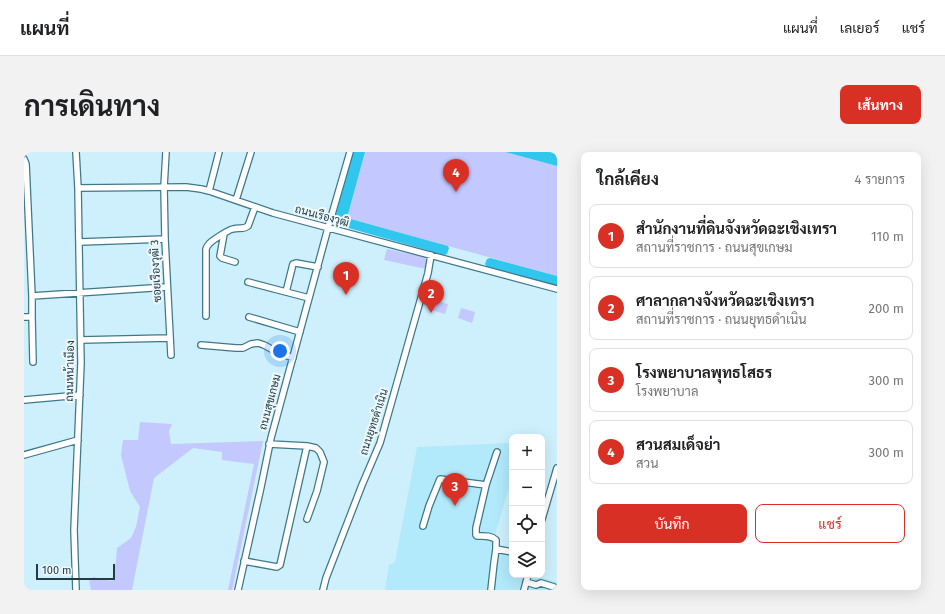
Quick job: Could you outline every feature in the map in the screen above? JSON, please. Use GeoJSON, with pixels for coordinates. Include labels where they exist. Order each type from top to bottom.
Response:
{"type":"FeatureCollection","features":[{"type":"Feature","properties":{"kind":"street","name":"ถนนหน้าเมือง"},"geometry":{"type":"LineString","coordinates":[[76,152],[80,242],[82,363],[74,530],[76,590]]}},
{"type":"Feature","properties":{"kind":"street","name":"ซอยเรืองวุฒิ 3"},"geometry":{"type":"LineString","coordinates":[[166,152],[164,239],[171,355]]}},
{"type":"Feature","properties":{"kind":"street"},"geometry":{"type":"LineString","coordinates":[[209,191],[219,152]]}},
{"type":"Feature","properties":{"kind":"street"},"geometry":{"type":"LineString","coordinates":[[236,200],[251,152]]}},
{"type":"Feature","properties":{"kind":"street","name":"ถนนสุขเกษม"},"geometry":{"type":"LineString","coordinates":[[238,590],[269,444],[350,152]]}},
{"type":"Feature","properties":{"kind":"street"},"geometry":{"type":"LineString","coordinates":[[25,163],[32,296],[33,362]]}},
{"type":"Feature","properties":{"kind":"street","name":"ถนนเรืองวุฒิ"},"geometry":{"type":"LineString","coordinates":[[78,188],[186,187],[201,189],[270,212],[557,289]]}},
{"type":"Feature","properties":{"kind":"street"},"geometry":{"type":"LineString","coordinates":[[206,316],[207,245],[233,228],[244,229],[247,227],[255,207]]}},
{"type":"Feature","properties":{"kind":"street"},"geometry":{"type":"LineString","coordinates":[[224,234],[220,256],[235,262]]}},
{"type":"Feature","properties":{"kind":"street"},"geometry":{"type":"LineString","coordinates":[[80,242],[164,239]]}},
{"type":"Feature","properties":{"kind":"street","name":"ถนนยุทธดำเนิน"},"geometry":{"type":"LineString","coordinates":[[323,590],[326,578],[357,498],[380,443],[428,273],[431,255]]}},
{"type":"Feature","properties":{"kind":"street"},"geometry":{"type":"LineString","coordinates":[[286,292],[294,263],[318,267]]}},
{"type":"Feature","properties":{"kind":"street"},"geometry":{"type":"LineString","coordinates":[[248,282],[309,298]]}},
{"type":"Feature","properties":{"kind":"street"},"geometry":{"type":"LineString","coordinates":[[32,296],[167,287]]}},
{"type":"Feature","properties":{"kind":"street"},"geometry":{"type":"LineString","coordinates":[[24,317],[32,316]]}},
{"type":"Feature","properties":{"kind":"street"},"geometry":{"type":"LineString","coordinates":[[249,317],[300,332]]}},
{"type":"Feature","properties":{"kind":"street"},"geometry":{"type":"LineString","coordinates":[[81,340],[169,338]]}},
{"type":"Feature","properties":{"kind":"street"},"geometry":{"type":"LineString","coordinates":[[201,345],[243,348],[251,344],[258,343],[293,358]]}},
{"type":"Feature","properties":{"kind":"street"},"geometry":{"type":"LineString","coordinates":[[24,400],[80,395]]}},
{"type":"Feature","properties":{"kind":"street"},"geometry":{"type":"LineString","coordinates":[[24,456],[78,440]]}},
{"type":"Feature","properties":{"kind":"street"},"geometry":{"type":"LineString","coordinates":[[269,444],[307,446],[316,448],[320,452],[324,462],[308,519]]}},
{"type":"Feature","properties":{"kind":"street"},"geometry":{"type":"LineString","coordinates":[[244,561],[278,567],[280,565],[307,446]]}},
{"type":"Feature","properties":{"kind":"street"},"geometry":{"type":"LineString","coordinates":[[491,590],[496,540],[490,536],[477,536],[475,533],[486,485],[497,452]]}},
{"type":"Feature","properties":{"kind":"street"},"geometry":{"type":"LineString","coordinates":[[545,509],[557,468]]}},
{"type":"Feature","properties":{"kind":"street"},"geometry":{"type":"LineString","coordinates":[[423,526],[440,479],[486,485]]}},
{"type":"Feature","properties":{"kind":"street"},"geometry":{"type":"LineString","coordinates":[[496,549],[509,551]]}},
{"type":"Feature","properties":{"kind":"street"},"geometry":{"type":"LineString","coordinates":[[524,590],[527,578]]}},
{"type":"Feature","properties":{"kind":"street"},"geometry":{"type":"LineString","coordinates":[[526,582],[536,585],[541,583],[554,587],[556,590]]}},
{"type":"Feature","properties":{"kind":"shaded area"},"geometry":{"type":"Polygon","coordinates":[[[353,152],[365,152],[347,218],[448,246],[449,248],[447,254],[444,255],[338,225],[335,218],[353,152]]]}},
{"type":"Feature","properties":{"kind":"shaded area"},"geometry":{"type":"Polygon","coordinates":[[[365,152],[505,152],[557,166],[557,276],[347,218],[365,152]]]}},
{"type":"Feature","properties":{"kind":"shaded area"},"geometry":{"type":"Polygon","coordinates":[[[505,152],[551,152],[557,154],[557,166],[505,152]]]}},
{"type":"Feature","properties":{"kind":"shaded area"},"geometry":{"type":"Polygon","coordinates":[[[387,249],[429,258],[426,269],[384,260],[387,249]]]}},
{"type":"Feature","properties":{"kind":"shaded area"},"geometry":{"type":"Polygon","coordinates":[[[490,258],[557,276],[557,286],[487,267],[485,264],[487,259],[490,258]]]}},
{"type":"Feature","properties":{"kind":"shaded area"},"geometry":{"type":"Polygon","coordinates":[[[434,300],[448,304],[445,314],[431,310],[434,300]]]}},
{"type":"Feature","properties":{"kind":"shaded area"},"geometry":{"type":"Polygon","coordinates":[[[461,308],[475,312],[472,323],[458,318],[461,308]]]}},
{"type":"Feature","properties":{"kind":"shaded area"},"geometry":{"type":"Polygon","coordinates":[[[140,422],[172,424],[169,431],[171,444],[263,441],[232,590],[228,590],[254,464],[222,460],[222,452],[193,448],[154,478],[132,590],[91,590],[89,580],[93,577],[112,581],[117,548],[131,538],[136,527],[140,507],[130,491],[121,455],[123,440],[138,440],[140,422]]]}},
{"type":"Feature","properties":{"kind":"shaded area"},"geometry":{"type":"Polygon","coordinates":[[[509,443],[509,487],[495,535],[499,539],[500,553],[509,554],[509,578],[523,578],[520,590],[385,590],[389,565],[395,562],[417,447],[509,443]]]}},
{"type":"Feature","properties":{"kind":"shaded area"},"geometry":{"type":"Polygon","coordinates":[[[530,578],[542,578],[557,582],[557,590],[527,590],[530,578]]]}},
{"type":"Feature","properties":{"kind":"place","name":"สวนสมเด็จย่า"},"geometry":{"type":"Point","coordinates":[456,192]}},
{"type":"Feature","properties":{"kind":"place","name":"สำนักงานที่ดินจังหวัดฉะเชิงเทรา"},"geometry":{"type":"Point","coordinates":[346,295]}},
{"type":"Feature","properties":{"kind":"place","name":"ศาลากลางจังหวัดฉะเชิงเทรา"},"geometry":{"type":"Point","coordinates":[431,313]}},
{"type":"Feature","properties":{"kind":"place","name":"โรงพยาบาลพุทธโสธร"},"geometry":{"type":"Point","coordinates":[455,506]}}]}
